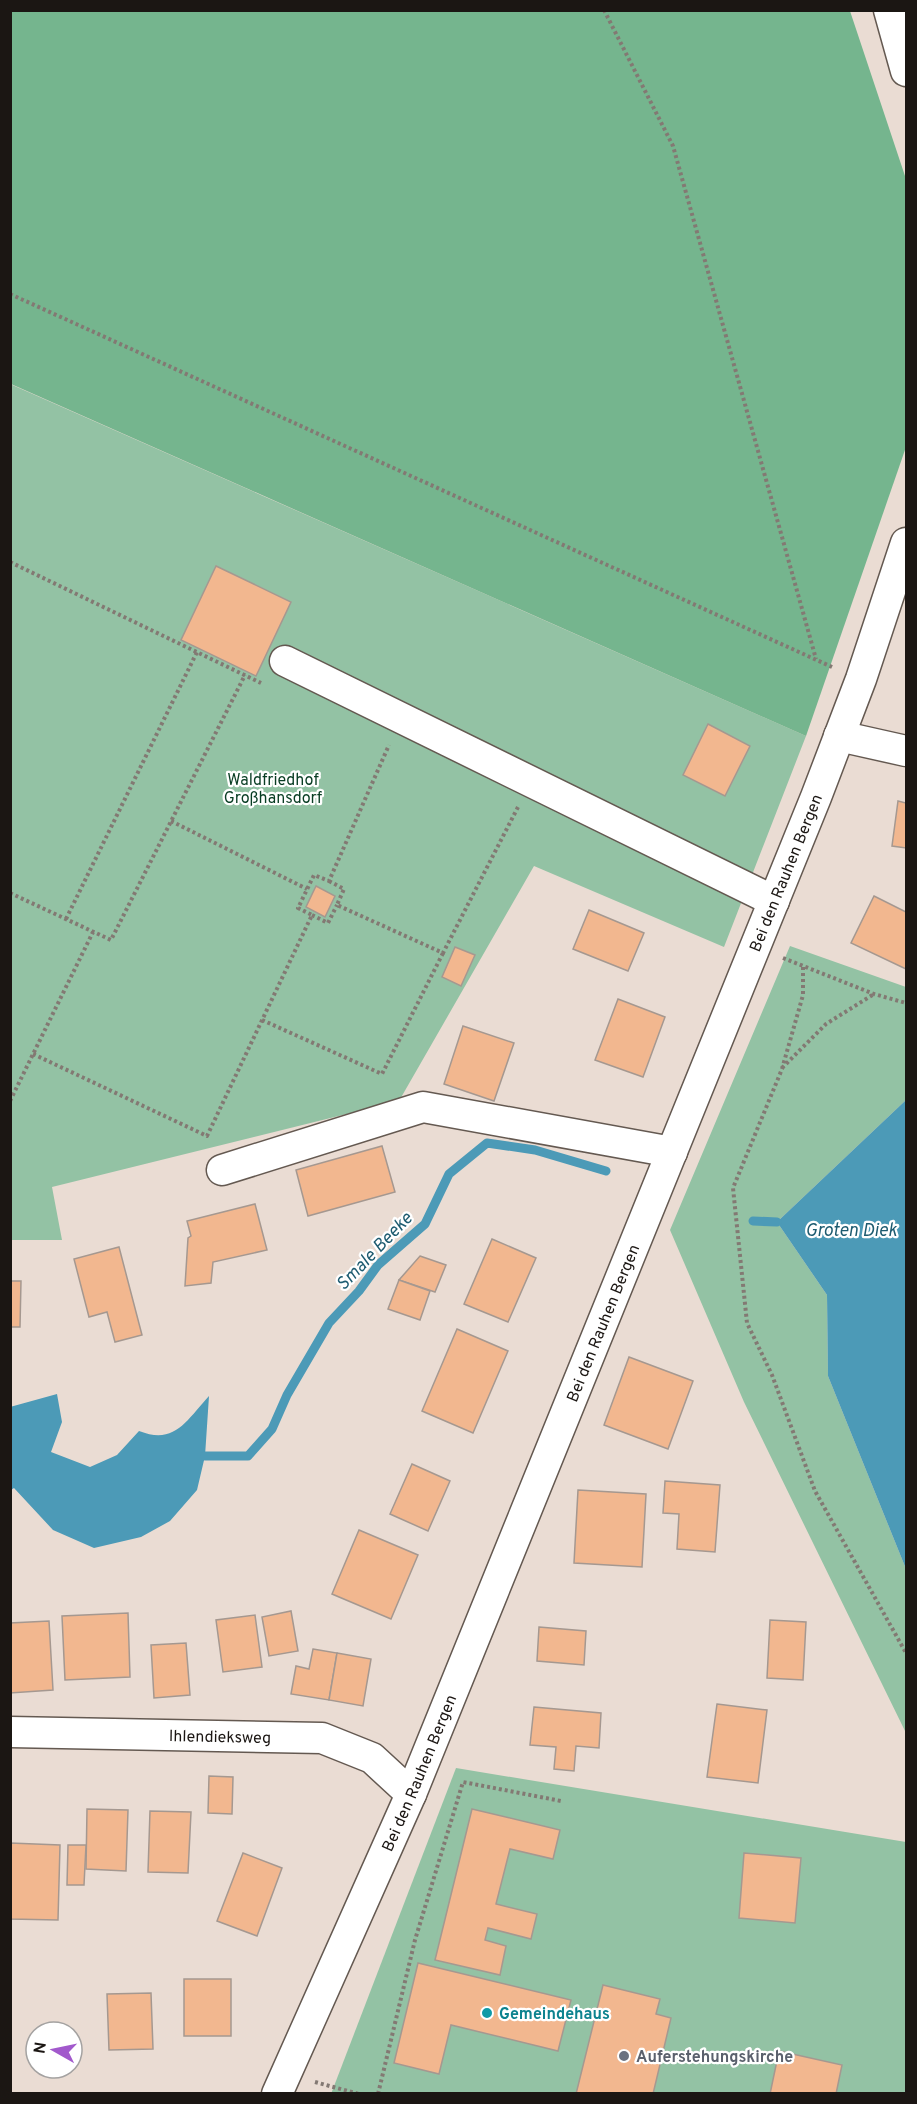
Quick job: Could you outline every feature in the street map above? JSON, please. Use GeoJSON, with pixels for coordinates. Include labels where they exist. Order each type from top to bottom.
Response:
{"type":"FeatureCollection","features":[{"type":"Feature","properties":{"kind":"street"},"geometry":{"type":"LineString","coordinates":[[889,10],[906,70]]}},
{"type":"Feature","properties":{"kind":"street","name":"Bei den Rauhen Bergen"},"geometry":{"type":"LineString","coordinates":[[281,2084],[411,1794],[774,901],[839,736],[906,543]]}},
{"type":"Feature","properties":{"kind":"street"},"geometry":{"type":"LineString","coordinates":[[285,661],[774,901]]}},
{"type":"Feature","properties":{"kind":"street"},"geometry":{"type":"LineString","coordinates":[[839,736],[906,751]]}},
{"type":"Feature","properties":{"kind":"street"},"geometry":{"type":"LineString","coordinates":[[222,1170],[423,1107],[672,1152]]}},
{"type":"Feature","properties":{"kind":"street","name":"Ihlendieksweg"},"geometry":{"type":"LineString","coordinates":[[10,1732],[322,1738],[372,1758],[411,1794]]}},
{"type":"Feature","properties":{"kind":"path"},"geometry":{"type":"LineString","coordinates":[[10,294],[816,660],[673,146],[604,10]]}},
{"type":"Feature","properties":{"kind":"path"},"geometry":{"type":"LineString","coordinates":[[66,919],[197,652]]}},
{"type":"Feature","properties":{"kind":"path"},"geometry":{"type":"LineString","coordinates":[[10,893],[111,939],[245,675]]}},
{"type":"Feature","properties":{"kind":"path"},"geometry":{"type":"LineString","coordinates":[[329,882],[389,744]]}},
{"type":"Feature","properties":{"kind":"path"},"geometry":{"type":"LineString","coordinates":[[262,1020],[382,1074],[518,807]]}},
{"type":"Feature","properties":{"kind":"path"},"geometry":{"type":"LineString","coordinates":[[171,821],[307,889]]}},
{"type":"Feature","properties":{"kind":"path"},"geometry":{"type":"LineString","coordinates":[[314,875],[329,882],[344,888],[328,923],[298,908],[314,875]]}},
{"type":"Feature","properties":{"kind":"path"},"geometry":{"type":"LineString","coordinates":[[337,905],[443,953]]}},
{"type":"Feature","properties":{"kind":"path"},"geometry":{"type":"LineString","coordinates":[[33,1054],[207,1136],[312,915]]}},
{"type":"Feature","properties":{"kind":"path"},"geometry":{"type":"LineString","coordinates":[[10,1101],[93,932]]}},
{"type":"Feature","properties":{"kind":"path"},"geometry":{"type":"LineString","coordinates":[[755,946],[874,994],[906,1003]]}},
{"type":"Feature","properties":{"kind":"path"},"geometry":{"type":"LineString","coordinates":[[803,967],[803,995],[782,1069],[733,1188],[747,1323],[772,1375],[815,1491],[906,1653]]}},
{"type":"Feature","properties":{"kind":"path"},"geometry":{"type":"LineString","coordinates":[[782,1069],[826,1024],[874,994]]}},
{"type":"Feature","properties":{"kind":"path"},"geometry":{"type":"LineString","coordinates":[[378,2094],[415,1940],[462,1782],[561,1801]]}},
{"type":"Feature","properties":{"kind":"path"},"geometry":{"type":"LineString","coordinates":[[281,2084],[359,2094]]}},
{"type":"Feature","properties":{"kind":"green space"},"geometry":{"type":"Polygon","coordinates":[[[11,10],[850,11],[906,179],[906,447],[806,736],[11,384],[11,10]]]}},
{"type":"Feature","properties":{"kind":"green space","name":"Waldfriedhof Großhansdorf"},"geometry":{"type":"Polygon","coordinates":[[[10,384],[806,736],[724,947],[534,866],[399,1101],[52,1187],[62,1240],[11,1240],[10,384]]]}},
{"type":"Feature","properties":{"kind":"green space"},"geometry":{"type":"Polygon","coordinates":[[[790,946],[906,987],[906,1100],[777,1222],[827,1295],[828,1376],[906,1569],[906,1733],[744,1402],[670,1230],[790,946]]]}},
{"type":"Feature","properties":{"kind":"green space"},"geometry":{"type":"Polygon","coordinates":[[[456,1768],[906,1842],[906,2093],[331,2094],[456,1768]]]}},
{"type":"Feature","properties":{"kind":"water","name":"Groten Diek"},"geometry":{"type":"Polygon","coordinates":[[[906,1100],[906,1569],[828,1376],[827,1295],[777,1222],[906,1100]]]}},
{"type":"Feature","properties":{"kind":"water"},"geometry":{"type":"Polygon","coordinates":[[[57,1394],[62,1422],[51,1452],[90,1467],[117,1455],[139,1431],[151,1435],[171,1433],[186,1422],[209,1396],[205,1456],[197,1490],[170,1521],[141,1537],[94,1548],[53,1530],[14,1488],[11,1490],[10,1407],[57,1394]]]}},
{"type":"Feature","properties":{"kind":"building"},"geometry":{"type":"Polygon","coordinates":[[[216,566],[291,602],[256,676],[181,640],[216,566]]]}},
{"type":"Feature","properties":{"kind":"building"},"geometry":{"type":"Polygon","coordinates":[[[708,724],[750,746],[725,796],[683,775],[708,724]]]}},
{"type":"Feature","properties":{"kind":"building"},"geometry":{"type":"Polygon","coordinates":[[[898,801],[906,803],[906,848],[892,846],[898,801]]]}},
{"type":"Feature","properties":{"kind":"building"},"geometry":{"type":"Polygon","coordinates":[[[316,886],[335,896],[325,917],[306,907],[316,886]]]}},
{"type":"Feature","properties":{"kind":"building"},"geometry":{"type":"Polygon","coordinates":[[[874,896],[906,912],[906,969],[851,943],[874,896]]]}},
{"type":"Feature","properties":{"kind":"building"},"geometry":{"type":"Polygon","coordinates":[[[589,910],[644,933],[628,971],[573,949],[589,910]]]}},
{"type":"Feature","properties":{"kind":"building"},"geometry":{"type":"Polygon","coordinates":[[[455,947],[475,955],[461,986],[442,977],[455,947]]]}},
{"type":"Feature","properties":{"kind":"building"},"geometry":{"type":"Polygon","coordinates":[[[618,999],[665,1017],[643,1077],[595,1060],[618,999]]]}},
{"type":"Feature","properties":{"kind":"building"},"geometry":{"type":"Polygon","coordinates":[[[463,1026],[514,1043],[494,1101],[444,1084],[463,1026]]]}},
{"type":"Feature","properties":{"kind":"building"},"geometry":{"type":"Polygon","coordinates":[[[382,1146],[395,1192],[308,1216],[296,1170],[382,1146]]]}},
{"type":"Feature","properties":{"kind":"building"},"geometry":{"type":"Polygon","coordinates":[[[255,1204],[267,1250],[213,1262],[211,1283],[185,1286],[188,1238],[191,1236],[187,1221],[255,1204]]]}},
{"type":"Feature","properties":{"kind":"building"},"geometry":{"type":"Polygon","coordinates":[[[492,1239],[536,1258],[508,1322],[464,1304],[492,1239]]]}},
{"type":"Feature","properties":{"kind":"building"},"geometry":{"type":"Polygon","coordinates":[[[119,1247],[142,1335],[115,1342],[107,1312],[89,1317],[74,1259],[119,1247]]]}},
{"type":"Feature","properties":{"kind":"building"},"geometry":{"type":"Polygon","coordinates":[[[420,1256],[446,1265],[435,1292],[399,1280],[420,1256]]]}},
{"type":"Feature","properties":{"kind":"building"},"geometry":{"type":"Polygon","coordinates":[[[399,1280],[430,1291],[420,1320],[388,1309],[399,1280]]]}},
{"type":"Feature","properties":{"kind":"building"},"geometry":{"type":"Polygon","coordinates":[[[10,1281],[21,1281],[20,1327],[10,1327],[10,1281]]]}},
{"type":"Feature","properties":{"kind":"building"},"geometry":{"type":"Polygon","coordinates":[[[457,1329],[508,1351],[473,1433],[422,1411],[457,1329]]]}},
{"type":"Feature","properties":{"kind":"building"},"geometry":{"type":"Polygon","coordinates":[[[629,1357],[693,1381],[668,1449],[604,1425],[629,1357]]]}},
{"type":"Feature","properties":{"kind":"building"},"geometry":{"type":"Polygon","coordinates":[[[412,1464],[450,1481],[428,1531],[390,1514],[412,1464]]]}},
{"type":"Feature","properties":{"kind":"building"},"geometry":{"type":"Polygon","coordinates":[[[665,1481],[720,1485],[715,1552],[677,1549],[679,1514],[663,1513],[665,1481]]]}},
{"type":"Feature","properties":{"kind":"building"},"geometry":{"type":"Polygon","coordinates":[[[578,1490],[646,1494],[642,1567],[574,1563],[578,1490]]]}},
{"type":"Feature","properties":{"kind":"building"},"geometry":{"type":"Polygon","coordinates":[[[359,1530],[418,1555],[391,1619],[332,1594],[359,1530]]]}},
{"type":"Feature","properties":{"kind":"building"},"geometry":{"type":"Polygon","coordinates":[[[291,1611],[298,1651],[269,1656],[262,1617],[291,1611]]]}},
{"type":"Feature","properties":{"kind":"building"},"geometry":{"type":"Polygon","coordinates":[[[128,1613],[130,1677],[65,1680],[62,1616],[128,1613]]]}},
{"type":"Feature","properties":{"kind":"building"},"geometry":{"type":"Polygon","coordinates":[[[255,1615],[262,1667],[223,1672],[216,1620],[255,1615]]]}},
{"type":"Feature","properties":{"kind":"building"},"geometry":{"type":"Polygon","coordinates":[[[770,1620],[806,1622],[803,1680],[767,1678],[770,1620]]]}},
{"type":"Feature","properties":{"kind":"building"},"geometry":{"type":"Polygon","coordinates":[[[49,1621],[53,1690],[10,1693],[10,1623],[49,1621]]]}},
{"type":"Feature","properties":{"kind":"building"},"geometry":{"type":"Polygon","coordinates":[[[539,1627],[586,1631],[584,1665],[537,1661],[539,1627]]]}},
{"type":"Feature","properties":{"kind":"building"},"geometry":{"type":"Polygon","coordinates":[[[186,1643],[190,1695],[154,1698],[151,1645],[186,1643]]]}},
{"type":"Feature","properties":{"kind":"building"},"geometry":{"type":"Polygon","coordinates":[[[313,1649],[337,1653],[329,1700],[291,1694],[296,1666],[309,1669],[313,1649]]]}},
{"type":"Feature","properties":{"kind":"building"},"geometry":{"type":"Polygon","coordinates":[[[337,1653],[371,1659],[363,1706],[329,1700],[337,1653]]]}},
{"type":"Feature","properties":{"kind":"building"},"geometry":{"type":"Polygon","coordinates":[[[717,1704],[767,1710],[758,1783],[707,1777],[717,1704]]]}},
{"type":"Feature","properties":{"kind":"building"},"geometry":{"type":"Polygon","coordinates":[[[534,1707],[601,1713],[599,1748],[576,1746],[574,1771],[554,1769],[556,1747],[530,1745],[534,1707]]]}},
{"type":"Feature","properties":{"kind":"building"},"geometry":{"type":"Polygon","coordinates":[[[209,1776],[233,1777],[232,1814],[208,1813],[209,1776]]]}},
{"type":"Feature","properties":{"kind":"building"},"geometry":{"type":"Polygon","coordinates":[[[87,1809],[128,1810],[126,1871],[86,1869],[87,1809]]]}},
{"type":"Feature","properties":{"kind":"building"},"geometry":{"type":"Polygon","coordinates":[[[472,1809],[560,1830],[553,1859],[510,1849],[496,1904],[537,1914],[531,1939],[488,1928],[485,1940],[506,1946],[500,1975],[435,1960],[472,1809]]]}},
{"type":"Feature","properties":{"kind":"building"},"geometry":{"type":"Polygon","coordinates":[[[150,1811],[191,1812],[188,1873],[148,1872],[150,1811]]]}},
{"type":"Feature","properties":{"kind":"building"},"geometry":{"type":"Polygon","coordinates":[[[10,1843],[60,1845],[58,1920],[10,1919],[10,1843]]]}},
{"type":"Feature","properties":{"kind":"building"},"geometry":{"type":"Polygon","coordinates":[[[68,1845],[86,1845],[84,1885],[67,1885],[68,1845]]]}},
{"type":"Feature","properties":{"kind":"building"},"geometry":{"type":"Polygon","coordinates":[[[243,1853],[282,1868],[257,1936],[217,1921],[243,1853]]]}},
{"type":"Feature","properties":{"kind":"building"},"geometry":{"type":"Polygon","coordinates":[[[744,1853],[801,1858],[795,1923],[739,1918],[744,1853]]]}},
{"type":"Feature","properties":{"kind":"building","name":"Gemeindehaus"},"geometry":{"type":"Polygon","coordinates":[[[418,1963],[571,2000],[558,2051],[451,2025],[439,2074],[394,2063],[418,1963]]]}},
{"type":"Feature","properties":{"kind":"building"},"geometry":{"type":"Polygon","coordinates":[[[184,1979],[231,1979],[231,2036],[184,2036],[184,1979]]]}},
{"type":"Feature","properties":{"kind":"building","name":"Auferstehungskirche"},"geometry":{"type":"Polygon","coordinates":[[[603,1985],[660,1999],[656,2014],[671,2018],[653,2094],[576,2094],[603,1985]]]}},
{"type":"Feature","properties":{"kind":"building"},"geometry":{"type":"Polygon","coordinates":[[[151,1993],[153,2049],[109,2050],[107,1994],[151,1993]]]}},
{"type":"Feature","properties":{"kind":"building"},"geometry":{"type":"Polygon","coordinates":[[[779,2051],[842,2065],[836,2094],[770,2094],[779,2051]]]}},
{"type":"Feature","properties":{"kind":"waterway","name":"Smale Beeke"},"geometry":{"type":"LineString","coordinates":[[205,1456],[248,1456],[272,1429],[287,1395],[329,1323],[359,1291],[378,1265],[425,1224],[449,1174],[487,1143],[535,1150],[606,1171]]}},
{"type":"Feature","properties":{"kind":"waterway","name":"Smale Beeke"},"geometry":{"type":"LineString","coordinates":[[753,1221],[777,1222]]}},
{"type":"Feature","properties":{"kind":"place","name":"Gemeindehaus"},"geometry":{"type":"Point","coordinates":[487,2013]}},
{"type":"Feature","properties":{"kind":"place","name":"Auferstehungskirche"},"geometry":{"type":"Point","coordinates":[624,2056]}}]}
